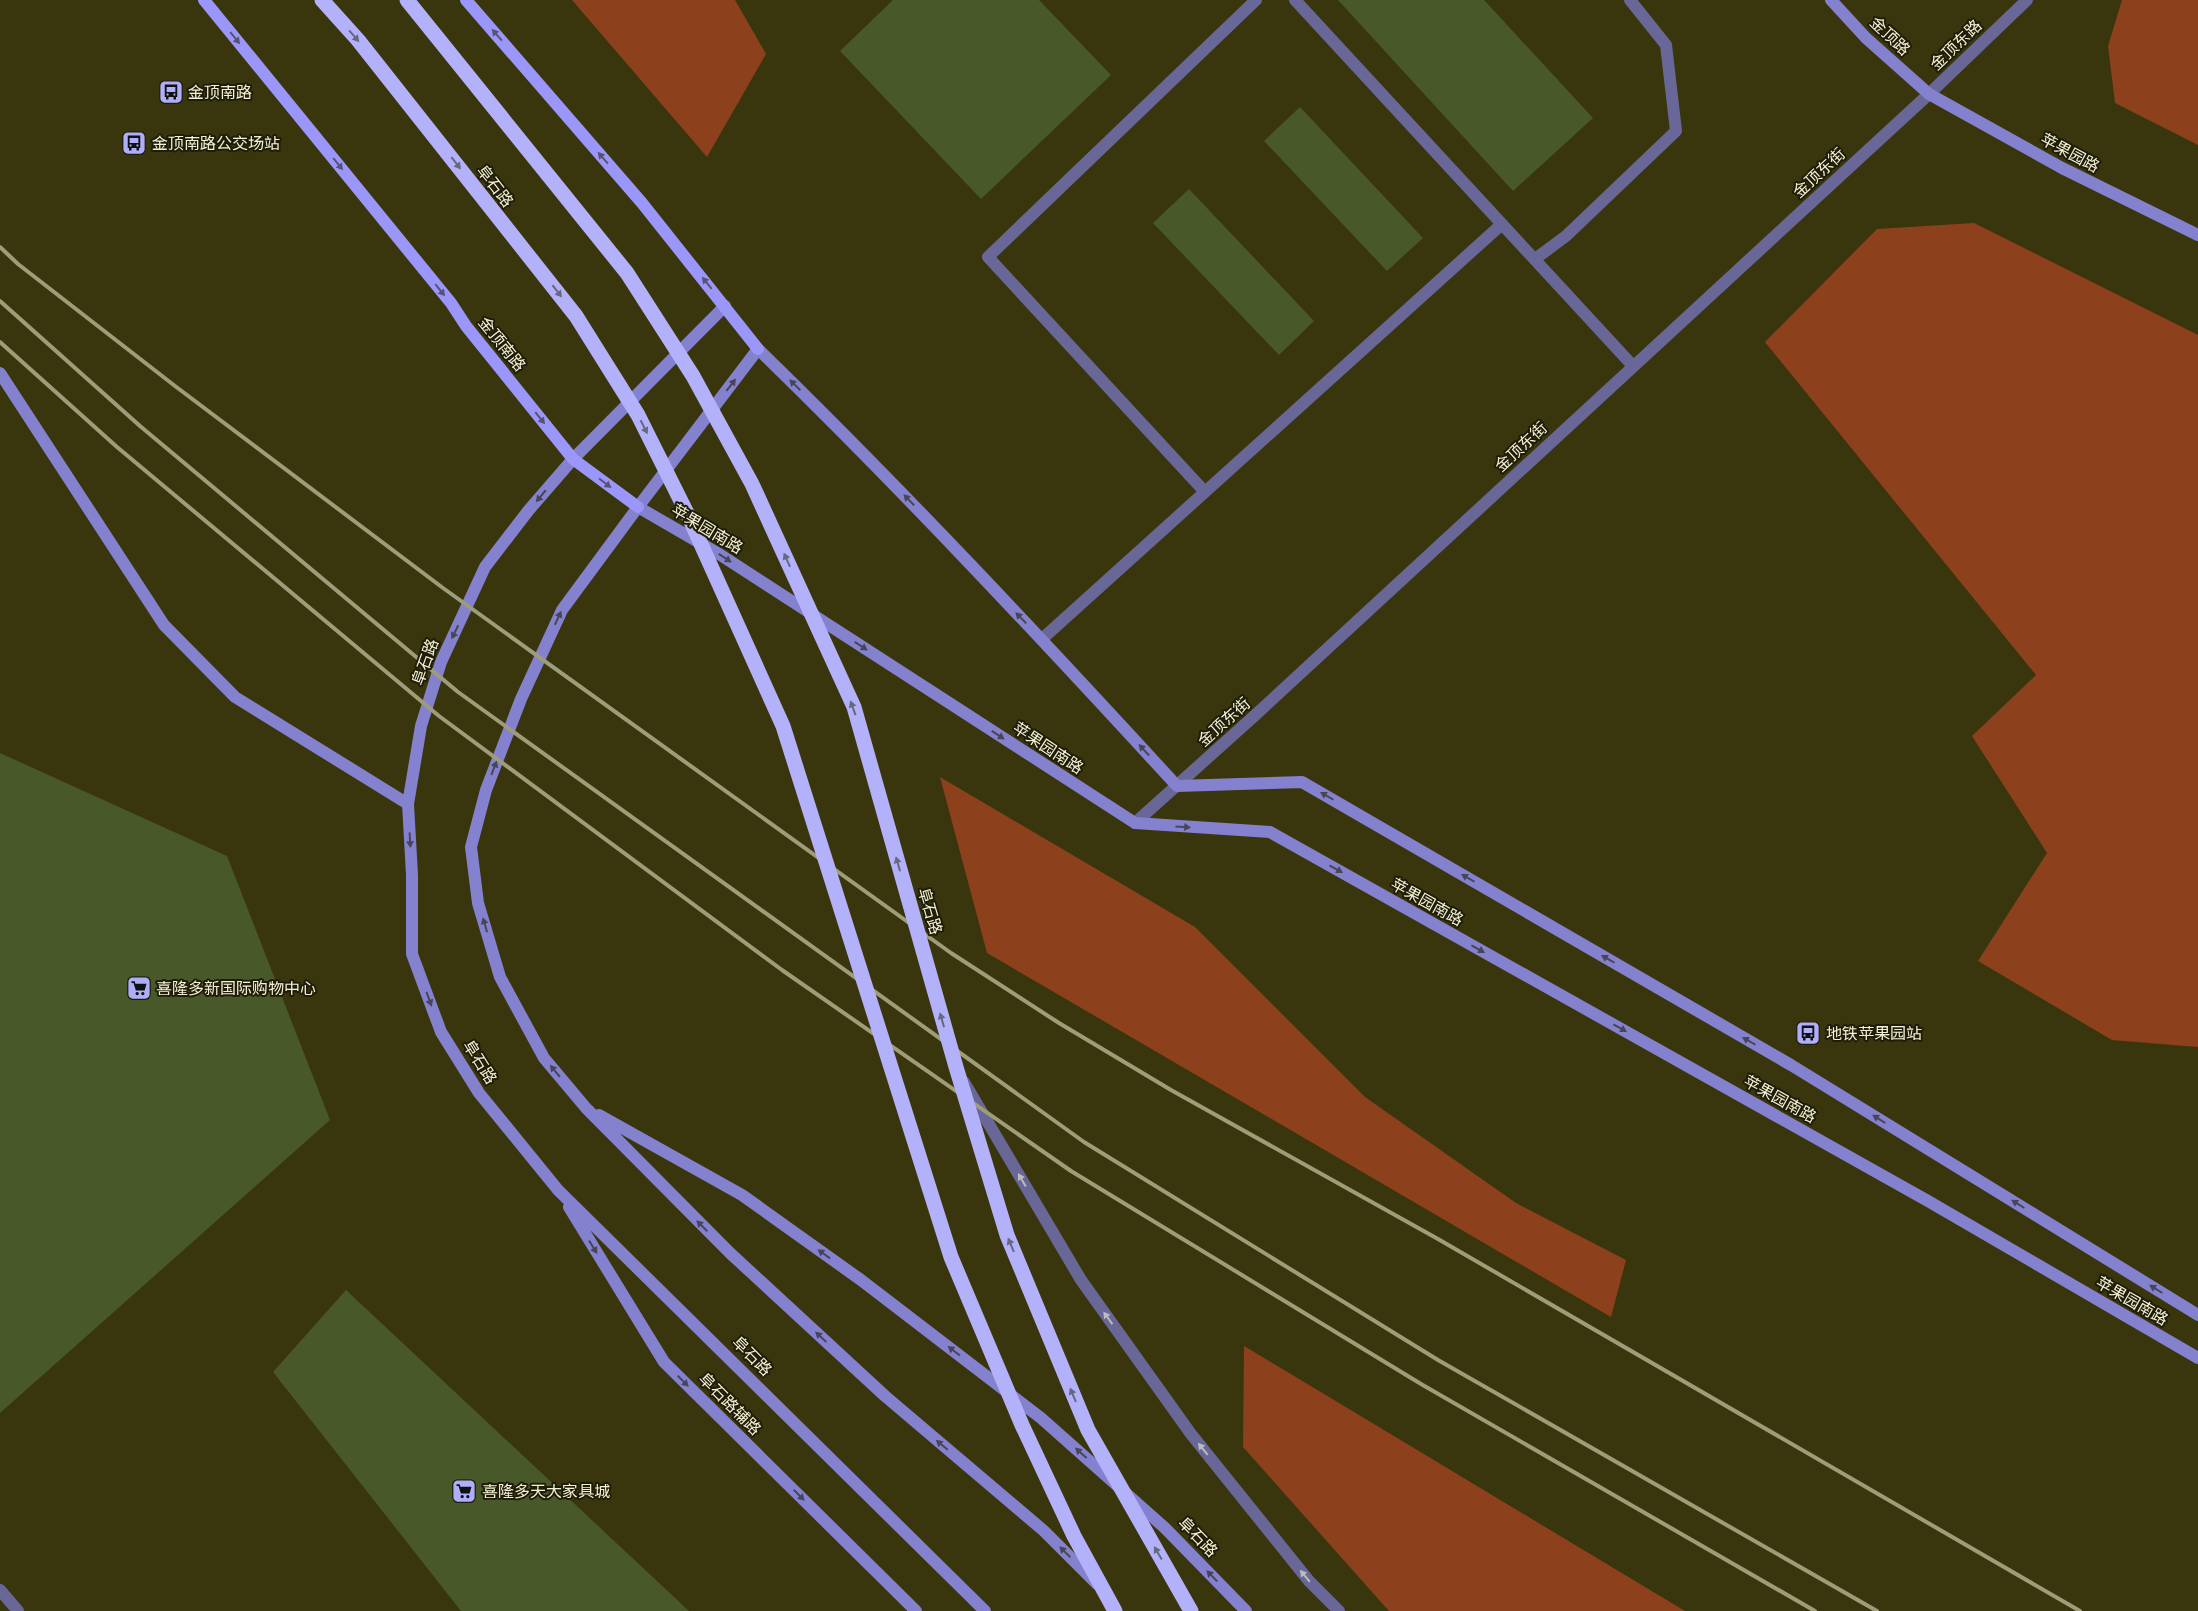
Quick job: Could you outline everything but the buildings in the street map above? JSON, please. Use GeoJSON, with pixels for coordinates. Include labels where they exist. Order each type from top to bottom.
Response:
{"type":"FeatureCollection","features":[{"type":"Feature","properties":{"kind":"highway","name":"阜石路"},"geometry":{"type":"LineString","coordinates":[[322,0],[358,40],[576,316],[638,415],[687,513],[784,726],[952,1257],[1022,1425],[1070,1528],[1115,1611]]}},
{"type":"Feature","properties":{"kind":"highway","name":"阜石路"},"geometry":{"type":"LineString","coordinates":[[407,0],[627,273],[693,376],[752,484],[854,707],[956,1067],[1007,1235],[1088,1430],[1191,1611]]}},
{"type":"Feature","properties":{"kind":"main road","name":"金顶南路"},"geometry":{"type":"LineString","coordinates":[[204,0],[451,303],[466,326],[573,459],[638,507]]}},
{"type":"Feature","properties":{"kind":"main road"},"geometry":{"type":"LineString","coordinates":[[466,0],[642,203],[758,349],[849,438],[1042,639],[1177,786]]}},
{"type":"Feature","properties":{"kind":"main road","name":"金顶路"},"geometry":{"type":"LineString","coordinates":[[1831,0],[1866,38],[1929,94]]}},
{"type":"Feature","properties":{"kind":"main road","name":"苹果园路"},"geometry":{"type":"LineString","coordinates":[[1929,94],[2062,168],[2198,236]]}},
{"type":"Feature","properties":{"kind":"main road","name":"阜石路"},"geometry":{"type":"LineString","coordinates":[[725,306],[573,459],[528,511],[485,567],[441,662],[422,726],[408,804],[412,875],[412,954],[441,1032],[478,1093],[558,1190],[986,1611]]}},
{"type":"Feature","properties":{"kind":"main road","name":"阜石路"},"geometry":{"type":"LineString","coordinates":[[758,349],[562,610],[514,717],[486,790],[471,847],[478,903],[500,977],[544,1058],[586,1108],[730,1253],[885,1396],[1044,1531],[1124,1611]]}},
{"type":"Feature","properties":{"kind":"main road"},"geometry":{"type":"LineString","coordinates":[[0,373],[164,625],[235,698],[408,804]]}},
{"type":"Feature","properties":{"kind":"main road","name":"苹果园南路"},"geometry":{"type":"LineString","coordinates":[[638,507],[719,554],[1135,824],[1270,832],[1928,1201],[2198,1358]]}},
{"type":"Feature","properties":{"kind":"main road","name":"苹果园南路"},"geometry":{"type":"LineString","coordinates":[[1177,786],[1302,782],[1791,1065],[2198,1315]]}},
{"type":"Feature","properties":{"kind":"main road","name":"阜石路"},"geometry":{"type":"LineString","coordinates":[[586,1108],[742,1195],[860,1280],[1033,1412],[1166,1528],[1246,1611]]}},
{"type":"Feature","properties":{"kind":"main road","name":"阜石路辅路"},"geometry":{"type":"LineString","coordinates":[[558,1190],[664,1362],[916,1611]]}},
{"type":"Feature","properties":{"kind":"street"},"geometry":{"type":"LineString","coordinates":[[1205,492],[988,257],[1256,0]]}},
{"type":"Feature","properties":{"kind":"street"},"geometry":{"type":"LineString","coordinates":[[1295,0],[1633,366]]}},
{"type":"Feature","properties":{"kind":"street"},"geometry":{"type":"LineString","coordinates":[[1535,259],[1566,236],[1676,131],[1666,45],[1630,0]]}},
{"type":"Feature","properties":{"kind":"street","name":"金顶东路"},"geometry":{"type":"LineString","coordinates":[[1929,94],[2027,0]]}},
{"type":"Feature","properties":{"kind":"street","name":"金顶东街"},"geometry":{"type":"LineString","coordinates":[[1135,824],[1929,94]]}},
{"type":"Feature","properties":{"kind":"street"},"geometry":{"type":"LineString","coordinates":[[1042,639],[1502,224]]}},
{"type":"Feature","properties":{"kind":"street"},"geometry":{"type":"LineString","coordinates":[[956,1067],[1081,1280],[1191,1434],[1309,1580],[1339,1611]]}},
{"type":"Feature","properties":{"kind":"street"},"geometry":{"type":"LineString","coordinates":[[0,1590],[18,1611]]}},
{"type":"Feature","properties":{"kind":"shaded area"},"geometry":{"type":"Polygon","coordinates":[[[572,0],[735,0],[766,54],[707,157],[572,0]]]}},
{"type":"Feature","properties":{"kind":"shaded area"},"geometry":{"type":"Polygon","coordinates":[[[2122,0],[2198,0],[2198,145],[2115,103],[2108,46],[2122,0]]]}},
{"type":"Feature","properties":{"kind":"shaded area"},"geometry":{"type":"Polygon","coordinates":[[[1974,223],[2198,335],[2198,1047],[2112,1040],[1978,961],[2047,853],[1972,736],[2036,675],[1765,342],[1877,229],[1974,223]]]}},
{"type":"Feature","properties":{"kind":"shaded area"},"geometry":{"type":"Polygon","coordinates":[[[940,777],[1195,927],[1365,1097],[1516,1203],[1626,1260],[1611,1317],[987,953],[940,777]]]}},
{"type":"Feature","properties":{"kind":"shaded area"},"geometry":{"type":"Polygon","coordinates":[[[1244,1346],[1685,1611],[1389,1611],[1243,1447],[1244,1346]]]}},
{"type":"Feature","properties":{"kind":"railway"},"geometry":{"type":"LineString","coordinates":[[0,247],[18,264],[175,386],[443,588],[951,953],[1059,1023],[1171,1090],[1438,1239],[2080,1611]]}},
{"type":"Feature","properties":{"kind":"railway"},"geometry":{"type":"LineString","coordinates":[[0,301],[140,426],[458,692],[1084,1142],[1438,1360],[1877,1611]]}},
{"type":"Feature","properties":{"kind":"railway"},"geometry":{"type":"LineString","coordinates":[[0,342],[117,447],[439,716],[782,970],[1071,1171],[1421,1384],[1815,1611]]}},
{"type":"Feature","properties":{"kind":"place","name":"金顶南路"},"geometry":{"type":"Point","coordinates":[171,92]}},
{"type":"Feature","properties":{"kind":"place","name":"金顶南路公交场站"},"geometry":{"type":"Point","coordinates":[134,143]}},
{"type":"Feature","properties":{"kind":"place","name":"喜隆多新国际购物中心"},"geometry":{"type":"Point","coordinates":[139,988]}},
{"type":"Feature","properties":{"kind":"place","name":"地铁苹果园站"},"geometry":{"type":"Point","coordinates":[1808,1033]}},
{"type":"Feature","properties":{"kind":"place","name":"喜隆多天大家具城"},"geometry":{"type":"Point","coordinates":[464,1491]}}]}
